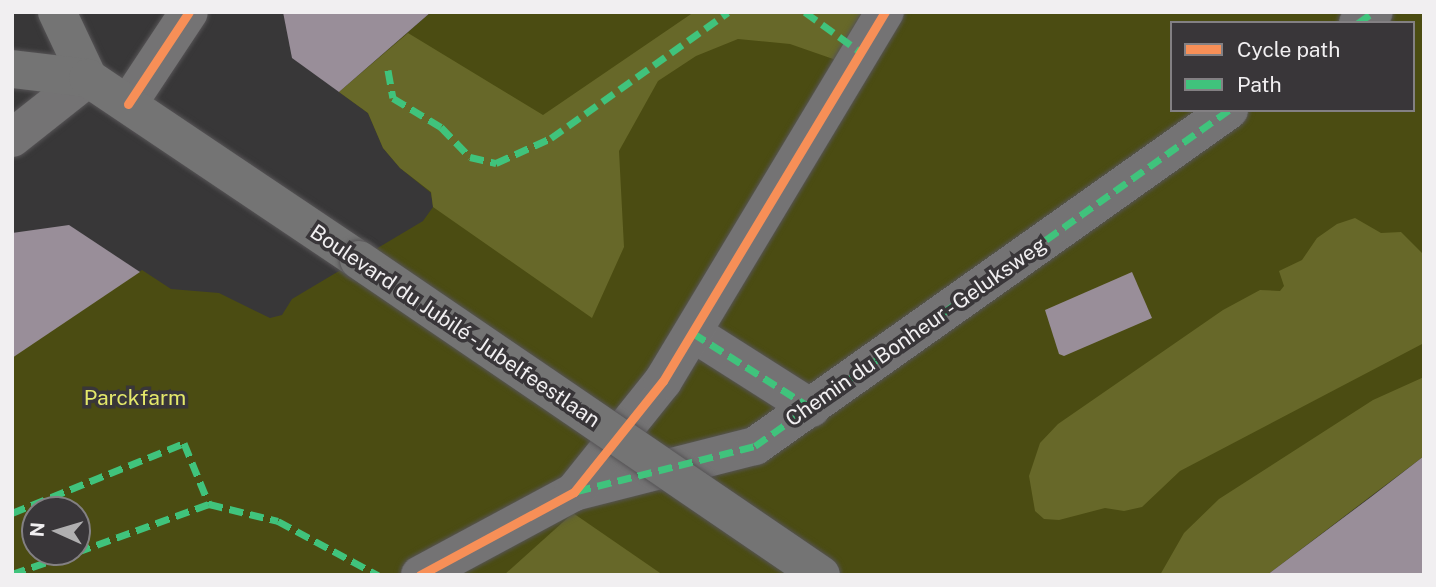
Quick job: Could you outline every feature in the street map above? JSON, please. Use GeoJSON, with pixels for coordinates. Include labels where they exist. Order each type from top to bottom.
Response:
{"type":"FeatureCollection","features":[{"type":"Feature","properties":{"kind":"main road"},"geometry":{"type":"LineString","coordinates":[[57,12],[88,78]]}},
{"type":"Feature","properties":{"kind":"main road"},"geometry":{"type":"LineString","coordinates":[[12,69],[88,78]]}},
{"type":"Feature","properties":{"kind":"main road","name":"Boulevard du Jubilé - Jubelfeestlaan"},"geometry":{"type":"LineString","coordinates":[[88,78],[821,575]]}},
{"type":"Feature","properties":{"kind":"street"},"geometry":{"type":"LineString","coordinates":[[128,104],[189,12]]}},
{"type":"Feature","properties":{"kind":"street"},"geometry":{"type":"LineString","coordinates":[[420,575],[573,492],[663,381],[885,12]]}},
{"type":"Feature","properties":{"kind":"street"},"geometry":{"type":"LineString","coordinates":[[12,138],[88,78]]}},
{"type":"Feature","properties":{"kind":"street","name":"Chemin du Bonheur - Geluksweg"},"geometry":{"type":"LineString","coordinates":[[573,492],[755,446],[1226,112]]}},
{"type":"Feature","properties":{"kind":"street"},"geometry":{"type":"LineString","coordinates":[[693,333],[811,408]]}},
{"type":"Feature","properties":{"kind":"green space","name":"Parckfarm"},"geometry":{"type":"Polygon","coordinates":[[[431,12],[1424,12],[1424,456],[1267,575],[12,575],[12,356],[142,270],[171,289],[219,293],[270,318],[282,315],[292,299],[423,221],[433,207],[431,193],[400,168],[383,148],[368,113],[339,92],[431,12]]]}},
{"type":"Feature","properties":{"kind":"shaded area"},"geometry":{"type":"Polygon","coordinates":[[[694,12],[863,12],[836,60],[790,44],[738,39],[696,56],[658,81],[619,151],[624,247],[592,318],[433,207],[431,192],[400,168],[383,148],[368,113],[339,92],[408,33],[543,115],[694,12]]]}},
{"type":"Feature","properties":{"kind":"shaded area"},"geometry":{"type":"Polygon","coordinates":[[[1355,218],[1381,233],[1401,232],[1424,255],[1424,343],[1180,471],[1142,507],[1124,511],[1105,508],[1059,520],[1044,519],[1035,511],[1029,476],[1040,443],[1058,424],[1223,310],[1260,290],[1280,291],[1284,286],[1279,271],[1302,260],[1317,238],[1337,224],[1355,218]]]}},
{"type":"Feature","properties":{"kind":"shaded area"},"geometry":{"type":"Polygon","coordinates":[[[1424,377],[1424,456],[1267,575],[1160,575],[1184,533],[1219,499],[1373,400],[1424,377]]]}},
{"type":"Feature","properties":{"kind":"shaded area"},"geometry":{"type":"Polygon","coordinates":[[[573,513],[663,575],[504,575],[573,513]]]}},
{"type":"Feature","properties":{"kind":"building"},"geometry":{"type":"Polygon","coordinates":[[[283,12],[431,12],[339,92],[292,58],[283,12]]]}},
{"type":"Feature","properties":{"kind":"building"},"geometry":{"type":"Polygon","coordinates":[[[69,225],[140,272],[12,358],[12,233],[69,225]]]}},
{"type":"Feature","properties":{"kind":"building"},"geometry":{"type":"Polygon","coordinates":[[[1132,272],[1152,318],[1064,356],[1059,354],[1045,310],[1132,272]]]}},
{"type":"Feature","properties":{"kind":"building"},"geometry":{"type":"Polygon","coordinates":[[[1424,456],[1424,575],[1267,575],[1371,497],[1424,456]]]}},
{"type":"Feature","properties":{"kind":"marked path"},"geometry":{"type":"LineString","coordinates":[[388,70],[393,98],[441,127],[470,157],[496,163],[551,138],[728,12]]}},
{"type":"Feature","properties":{"kind":"marked path"},"geometry":{"type":"LineString","coordinates":[[805,12],[862,53]]}},
{"type":"Feature","properties":{"kind":"marked path"},"geometry":{"type":"LineString","coordinates":[[1361,21],[1374,12]]}},
{"type":"Feature","properties":{"kind":"marked path"},"geometry":{"type":"LineString","coordinates":[[577,491],[755,446],[1226,112]]}},
{"type":"Feature","properties":{"kind":"marked path"},"geometry":{"type":"LineString","coordinates":[[693,333],[811,408]]}},
{"type":"Feature","properties":{"kind":"marked path"},"geometry":{"type":"LineString","coordinates":[[12,513],[184,443],[209,504]]}},
{"type":"Feature","properties":{"kind":"marked path"},"geometry":{"type":"LineString","coordinates":[[91,547],[209,504],[278,521],[378,575]]}},
{"type":"Feature","properties":{"kind":"marked path"},"geometry":{"type":"LineString","coordinates":[[12,574],[35,566]]}},
{"type":"Feature","properties":{"kind":"cycle path"},"geometry":{"type":"LineString","coordinates":[[128,104],[189,12]]}},
{"type":"Feature","properties":{"kind":"cycle path"},"geometry":{"type":"LineString","coordinates":[[420,575],[574,492],[663,381],[885,12]]}}]}
